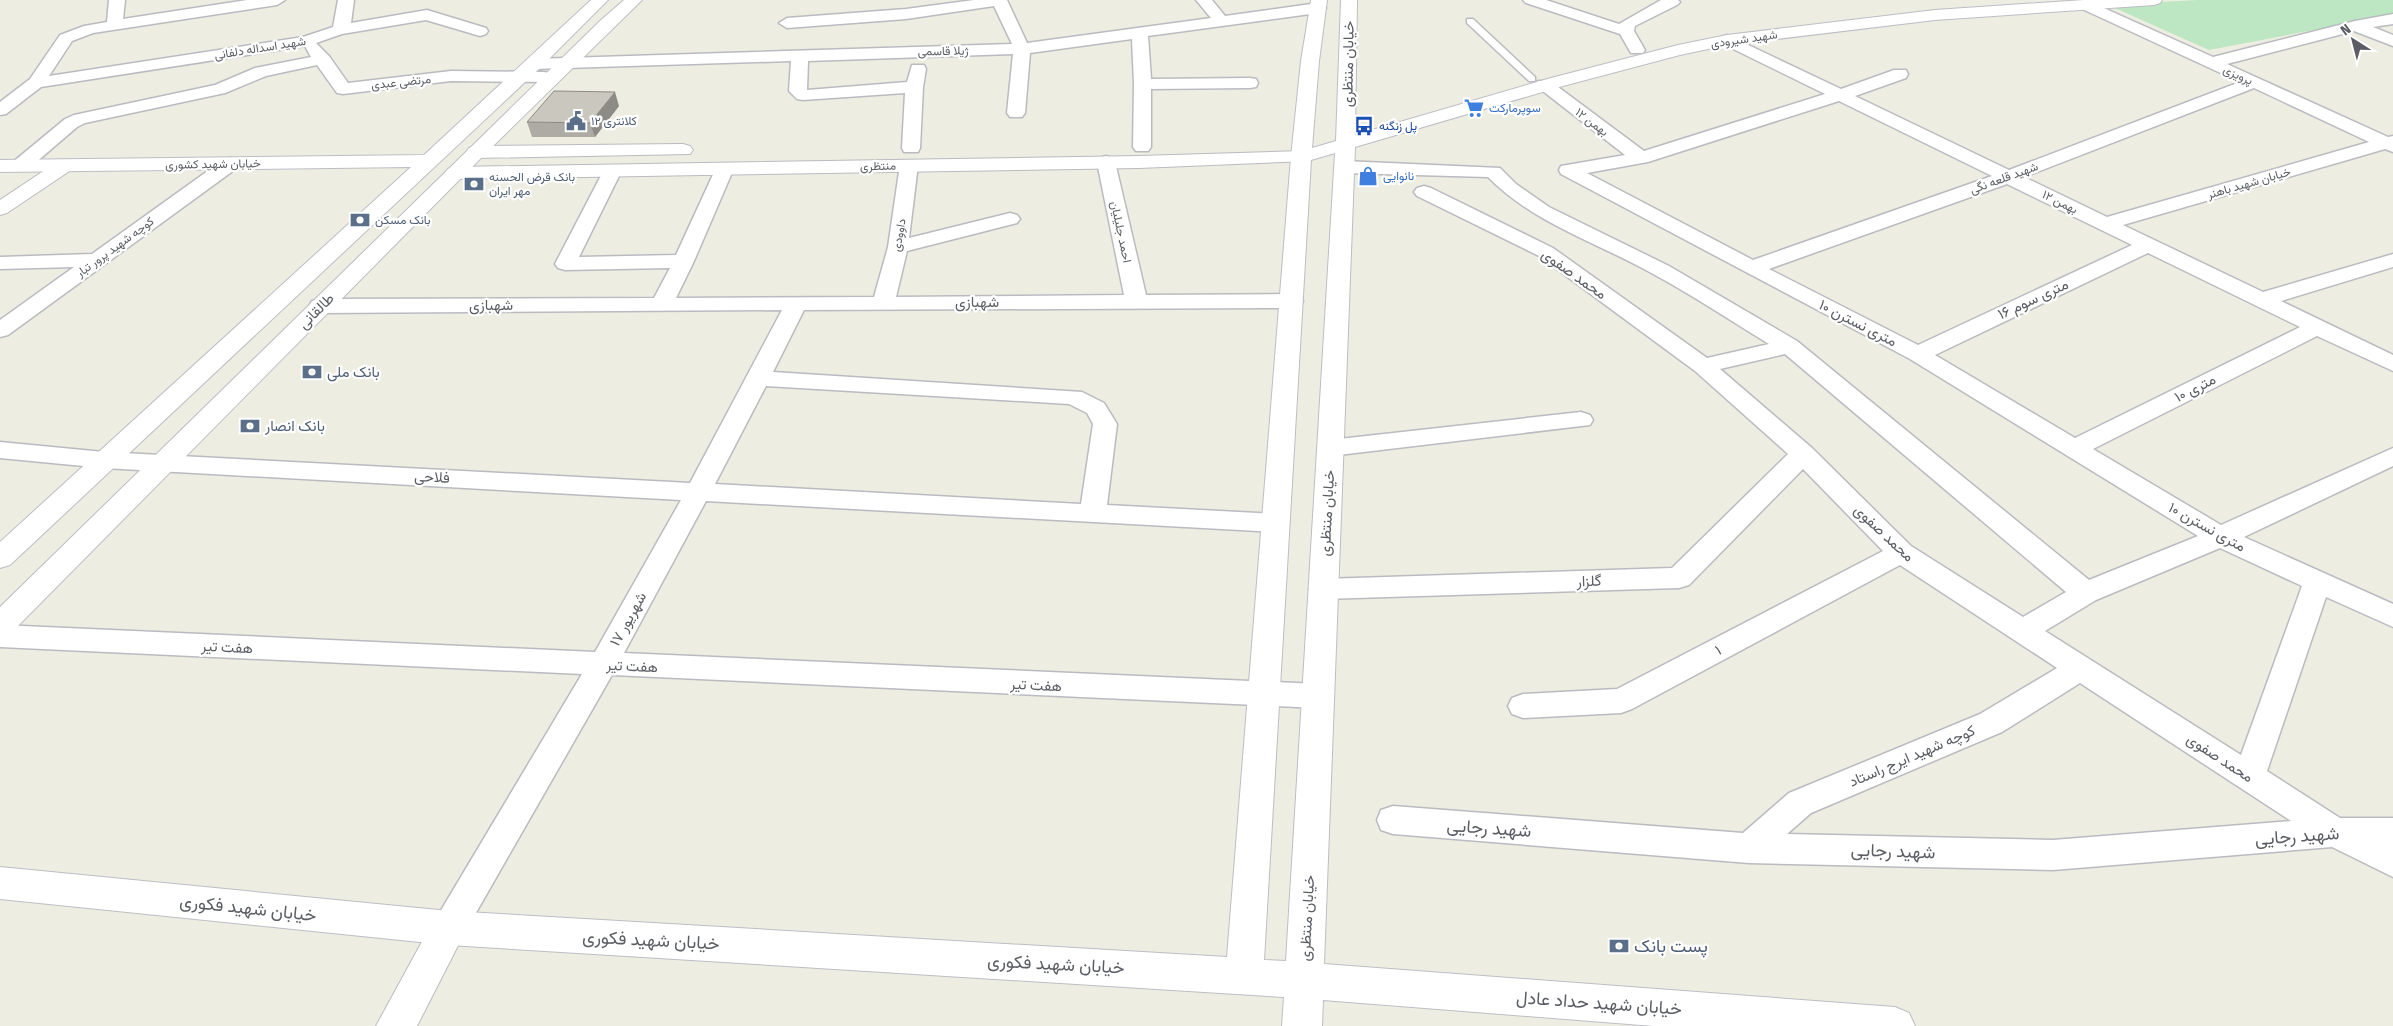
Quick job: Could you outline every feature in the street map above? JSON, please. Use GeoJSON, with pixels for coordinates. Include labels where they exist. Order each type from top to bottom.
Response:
{"type":"FeatureCollection","features":[{"type":"Feature","properties":{"kind":"main road","name":"طالقانی"},"geometry":{"type":"LineString","coordinates":[[0,625],[476,152],[600,0]]}},
{"type":"Feature","properties":{"kind":"main road","name":"طالقانی"},"geometry":{"type":"LineString","coordinates":[[0,558],[427,162],[634,0]]}},
{"type":"Feature","properties":{"kind":"main road","name":"خیابان منتظری"},"geometry":{"type":"LineString","coordinates":[[1302,1026],[1345,148],[1349,0]]}},
{"type":"Feature","properties":{"kind":"main road","name":"شهید شیرودی"},"geometry":{"type":"LineString","coordinates":[[1301,152],[1345,148],[1637,50],[1722,30],[1786,20],[1993,0]]}},
{"type":"Feature","properties":{"kind":"main road","name":"شهید شیرودی"},"geometry":{"type":"LineString","coordinates":[[1538,82],[1727,40],[1935,15],[2154,0]]}},
{"type":"Feature","properties":{"kind":"main road"},"geometry":{"type":"LineString","coordinates":[[1244,976],[1301,152],[1310,61],[1319,4]]}},
{"type":"Feature","properties":{"kind":"main road","name":"منتظری"},"geometry":{"type":"LineString","coordinates":[[455,172],[724,168],[910,156],[1142,147],[1301,152]]}},
{"type":"Feature","properties":{"kind":"main road","name":"منتظری"},"geometry":{"type":"LineString","coordinates":[[842,148],[910,156],[1106,162],[1301,152]]}},
{"type":"Feature","properties":{"kind":"main road"},"geometry":{"type":"LineString","coordinates":[[476,152],[703,150]]}},
{"type":"Feature","properties":{"kind":"main road","name":"خیابان شهید کشوری"},"geometry":{"type":"LineString","coordinates":[[0,166],[427,162]]}},
{"type":"Feature","properties":{"kind":"main road"},"geometry":{"type":"LineString","coordinates":[[0,209],[64,166]]}},
{"type":"Feature","properties":{"kind":"main road","name":"خیابان شهید فکوری"},"geometry":{"type":"LineString","coordinates":[[0,883],[449,928],[1304,980]]}},
{"type":"Feature","properties":{"kind":"main road"},"geometry":{"type":"LineString","coordinates":[[396,1026],[449,928]]}},
{"type":"Feature","properties":{"kind":"main road","name":"خیابان شهید حداد عادل"},"geometry":{"type":"LineString","coordinates":[[1304,980],[1895,1026]]}},
{"type":"Feature","properties":{"kind":"street"},"geometry":{"type":"LineString","coordinates":[[115,26],[117,0]]}},
{"type":"Feature","properties":{"kind":"street"},"geometry":{"type":"LineString","coordinates":[[0,110],[36,83],[66,38],[90,29],[277,0]]}},
{"type":"Feature","properties":{"kind":"street"},"geometry":{"type":"LineString","coordinates":[[339,30],[343,23],[346,0]]}},
{"type":"Feature","properties":{"kind":"street"},"geometry":{"type":"LineString","coordinates":[[782,56],[788,16],[906,14],[1000,0],[1022,49],[1016,113]]}},
{"type":"Feature","properties":{"kind":"street"},"geometry":{"type":"LineString","coordinates":[[1204,0],[1222,22]]}},
{"type":"Feature","properties":{"kind":"street"},"geometry":{"type":"LineString","coordinates":[[1531,0],[1626,28],[1672,2],[1670,0]]}},
{"type":"Feature","properties":{"kind":"street","name":"ژیلا قاسمی"},"geometry":{"type":"LineString","coordinates":[[543,71],[800,55],[1022,49],[1222,22],[1319,4]]}},
{"type":"Feature","properties":{"kind":"street","name":"پرویزی"},"geometry":{"type":"LineString","coordinates":[[2083,4],[2391,143]]}},
{"type":"Feature","properties":{"kind":"street"},"geometry":{"type":"LineString","coordinates":[[1606,10],[1626,28],[1637,50]]}},
{"type":"Feature","properties":{"kind":"street","name":"شهید اسداله دلفانی"},"geometry":{"type":"LineString","coordinates":[[36,83],[306,41],[339,30],[427,15],[480,31]]}},
{"type":"Feature","properties":{"kind":"street"},"geometry":{"type":"LineString","coordinates":[[2211,63],[2355,26],[2393,19]]}},
{"type":"Feature","properties":{"kind":"street"},"geometry":{"type":"LineString","coordinates":[[2355,26],[2393,41]]}},
{"type":"Feature","properties":{"kind":"street"},"geometry":{"type":"LineString","coordinates":[[1140,34],[1143,84],[1142,147]]}},
{"type":"Feature","properties":{"kind":"street","name":"۱۲ بهمن"},"geometry":{"type":"LineString","coordinates":[[1727,40],[2393,364]]}},
{"type":"Feature","properties":{"kind":"street","name":"مرتضی عبدی"},"geometry":{"type":"LineString","coordinates":[[306,41],[323,59],[343,89],[452,76],[543,71]]}},
{"type":"Feature","properties":{"kind":"street","name":"داوودی"},"geometry":{"type":"LineString","coordinates":[[883,303],[898,247],[910,156],[914,87],[921,52]]}},
{"type":"Feature","properties":{"kind":"street"},"geometry":{"type":"LineString","coordinates":[[800,55],[798,91],[803,95],[914,87]]}},
{"type":"Feature","properties":{"kind":"street"},"geometry":{"type":"LineString","coordinates":[[20,166],[70,123],[80,118],[219,89],[261,72],[323,59]]}},
{"type":"Feature","properties":{"kind":"street","name":"۱۰ متری نسترن"},"geometry":{"type":"LineString","coordinates":[[1900,74],[1641,158],[1568,170],[1751,268],[1918,354],[2220,538],[2393,616]]}},
{"type":"Feature","properties":{"kind":"street","name":"۱۲ بهمن"},"geometry":{"type":"LineString","coordinates":[[1538,82],[1641,158]]}},
{"type":"Feature","properties":{"kind":"street","name":"شهید قلعه نگی"},"geometry":{"type":"LineString","coordinates":[[1751,268],[2008,177],[2255,82]]}},
{"type":"Feature","properties":{"kind":"street"},"geometry":{"type":"LineString","coordinates":[[1143,84],[1250,83]]}},
{"type":"Feature","properties":{"kind":"street","name":"خیابان شهید باهنر"},"geometry":{"type":"LineString","coordinates":[[2105,224],[2391,143]]}},
{"type":"Feature","properties":{"kind":"street"},"geometry":{"type":"LineString","coordinates":[[1345,148],[1493,172],[1509,188],[1542,211],[1662,270],[1789,346],[2086,593]]}},
{"type":"Feature","properties":{"kind":"street","name":"احمد جلیلیان"},"geometry":{"type":"LineString","coordinates":[[1106,162],[1136,302]]}},
{"type":"Feature","properties":{"kind":"street","name":"کوچه شهید پرور تبار"},"geometry":{"type":"LineString","coordinates":[[0,330],[230,164]]}},
{"type":"Feature","properties":{"kind":"street"},"geometry":{"type":"LineString","coordinates":[[662,304],[684,261],[724,168]]}},
{"type":"Feature","properties":{"kind":"street"},"geometry":{"type":"LineString","coordinates":[[613,170],[565,264],[684,261]]}},
{"type":"Feature","properties":{"kind":"street","name":"محمد صفوی"},"geometry":{"type":"LineString","coordinates":[[1424,192],[1546,252],[1703,366],[1803,454],[1901,553],[2335,832],[2393,862]]}},
{"type":"Feature","properties":{"kind":"street"},"geometry":{"type":"LineString","coordinates":[[898,247],[1010,219]]}},
{"type":"Feature","properties":{"kind":"street","name":"۱۶ متری سوم"},"geometry":{"type":"LineString","coordinates":[[1918,354],[2148,245]]}},
{"type":"Feature","properties":{"kind":"street"},"geometry":{"type":"LineString","coordinates":[[0,263],[95,260]]}},
{"type":"Feature","properties":{"kind":"street"},"geometry":{"type":"LineString","coordinates":[[2261,300],[2393,260]]}},
{"type":"Feature","properties":{"kind":"street","name":"شهبازی"},"geometry":{"type":"LineString","coordinates":[[320,306],[1292,301]]}},
{"type":"Feature","properties":{"kind":"street","name":"۱۷ شهریور"},"geometry":{"type":"LineString","coordinates":[[449,928],[603,664],[699,491],[797,304]]}},
{"type":"Feature","properties":{"kind":"street","name":"۱۰ متری"},"geometry":{"type":"LineString","coordinates":[[2073,449],[2317,327]]}},
{"type":"Feature","properties":{"kind":"street"},"geometry":{"type":"LineString","coordinates":[[1703,366],[1789,346]]}},
{"type":"Feature","properties":{"kind":"street"},"geometry":{"type":"LineString","coordinates":[[758,378],[1074,397],[1096,408],[1105,424],[1093,513]]}},
{"type":"Feature","properties":{"kind":"street"},"geometry":{"type":"LineString","coordinates":[[1330,448],[1582,420]]}},
{"type":"Feature","properties":{"kind":"street","name":"فلاحی"},"geometry":{"type":"LineString","coordinates":[[0,450],[104,460],[1276,523]]}},
{"type":"Feature","properties":{"kind":"street","name":"گلزار"},"geometry":{"type":"LineString","coordinates":[[1323,589],[1679,578],[1803,454]]}},
{"type":"Feature","properties":{"kind":"street"},"geometry":{"type":"LineString","coordinates":[[2023,631],[2086,593],[2220,538],[2393,456]]}},
{"type":"Feature","properties":{"kind":"street","name":"۱"},"geometry":{"type":"LineString","coordinates":[[1523,706],[1621,701],[1901,553]]}},
{"type":"Feature","properties":{"kind":"street"},"geometry":{"type":"LineString","coordinates":[[2249,777],[2317,583]]}},
{"type":"Feature","properties":{"kind":"street","name":"هفت تیر"},"geometry":{"type":"LineString","coordinates":[[0,636],[1318,696]]}},
{"type":"Feature","properties":{"kind":"street","name":"کوچه شهید ایرج راستاد"},"geometry":{"type":"LineString","coordinates":[[1749,848],[1800,802],[1991,723],[2080,668]]}},
{"type":"Feature","properties":{"kind":"street","name":"شهید رجایی"},"geometry":{"type":"LineString","coordinates":[[1393,820],[1749,848],[2053,856],[2335,832],[2393,832]]}},
{"type":"Feature","properties":{"kind":"lane"},"geometry":{"type":"LineString","coordinates":[[1470,21],[1538,82]]}},
{"type":"Feature","properties":{"kind":"green space"},"geometry":{"type":"Polygon","coordinates":[[[2197,0],[2393,0],[2393,15],[2209,50],[2108,5],[2197,0]]]}},
{"type":"Feature","properties":{"kind":"building"},"geometry":{"type":"Polygon","coordinates":[[[554,91],[615,92],[590,123],[527,122],[554,91]]]}},
{"type":"Feature","properties":{"kind":"place","name":"سوپرمارکت"},"geometry":{"type":"Point","coordinates":[1474,108]}},
{"type":"Feature","properties":{"kind":"place","name":"کلانتری ۱۲"},"geometry":{"type":"Point","coordinates":[576,121]}},
{"type":"Feature","properties":{"kind":"place","name":"پل زنگنه"},"geometry":{"type":"Point","coordinates":[1364,126]}},
{"type":"Feature","properties":{"kind":"place","name":"نانوایی"},"geometry":{"type":"Point","coordinates":[1368,176]}},
{"type":"Feature","properties":{"kind":"place","name":"بانک قرض الحسنه مهر ایران"},"geometry":{"type":"Point","coordinates":[474,184]}},
{"type":"Feature","properties":{"kind":"place","name":"بانک مسکن"},"geometry":{"type":"Point","coordinates":[360,220]}},
{"type":"Feature","properties":{"kind":"place","name":"بانک ملی"},"geometry":{"type":"Point","coordinates":[312,372]}},
{"type":"Feature","properties":{"kind":"place","name":"بانک انصار"},"geometry":{"type":"Point","coordinates":[250,426]}},
{"type":"Feature","properties":{"kind":"place","name":"پست بانک"},"geometry":{"type":"Point","coordinates":[1619,946]}}]}
